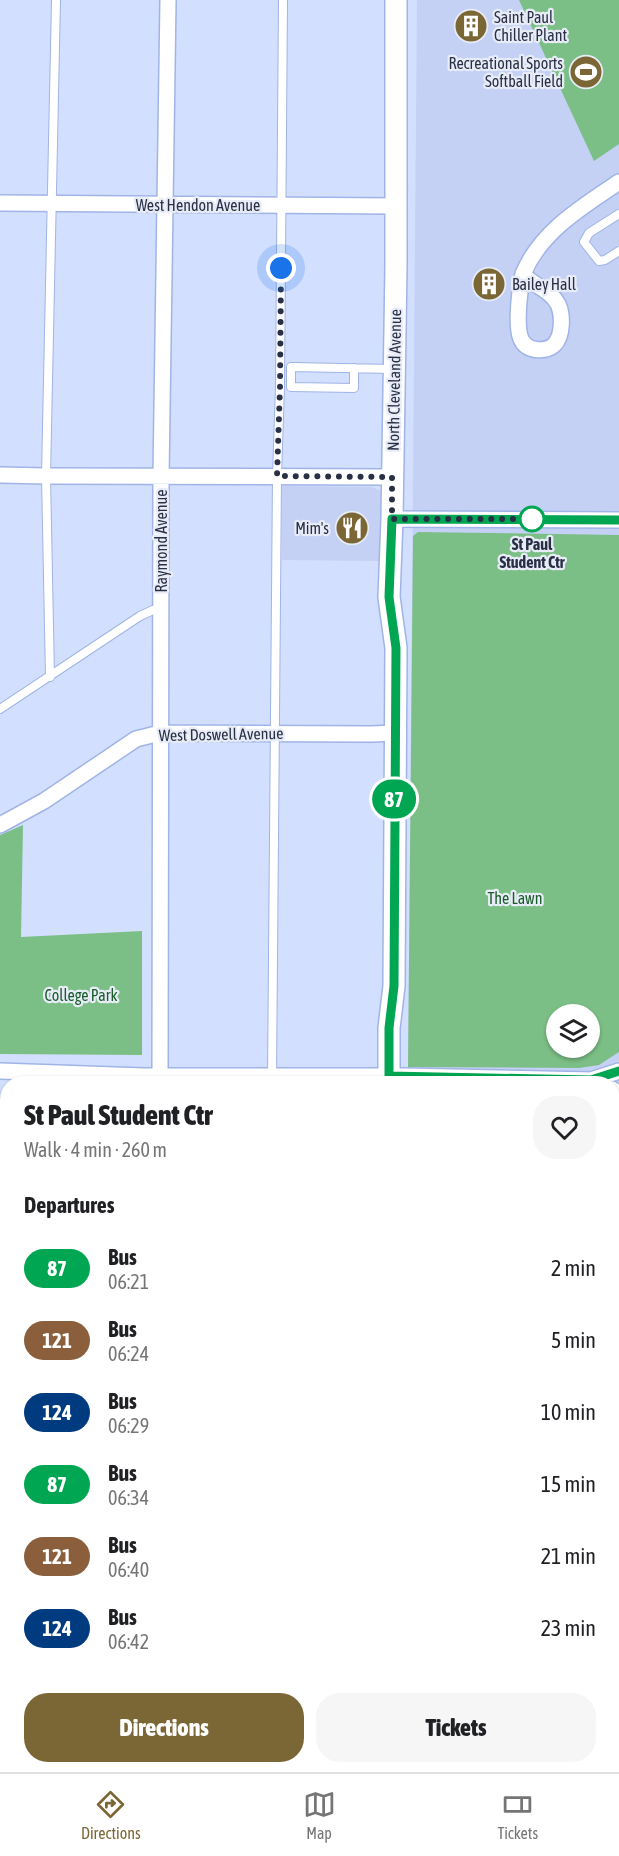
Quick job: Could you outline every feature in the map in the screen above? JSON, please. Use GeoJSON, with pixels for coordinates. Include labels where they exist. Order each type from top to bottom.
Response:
{"type":"FeatureCollection","features":[{"type":"Feature","properties":{"kind":"main road","name":"North Cleveland Avenue"},"geometry":{"type":"LineString","coordinates":[[389,1076],[389,1028],[394,986],[396,648],[389,597],[396,206],[396,0]]}},
{"type":"Feature","properties":{"kind":"street","name":"Raymond Avenue"},"geometry":{"type":"LineString","coordinates":[[160,1076],[159,733],[168,0]]}},
{"type":"Feature","properties":{"kind":"street"},"geometry":{"type":"LineString","coordinates":[[523,274],[529,282],[548,292],[560,312],[559,337],[554,345],[546,349],[530,348],[521,339],[519,296],[523,274],[529,261],[553,230],[619,182]]}},
{"type":"Feature","properties":{"kind":"street","name":"West Hendon Avenue"},"geometry":{"type":"LineString","coordinates":[[0,203],[396,206]]}},
{"type":"Feature","properties":{"kind":"street"},"geometry":{"type":"LineString","coordinates":[[0,475],[392,477]]}},
{"type":"Feature","properties":{"kind":"street"},"geometry":{"type":"LineString","coordinates":[[392,519],[619,520]]}},
{"type":"Feature","properties":{"kind":"street","name":"West Doswell Avenue"},"geometry":{"type":"LineString","coordinates":[[0,825],[44,801],[136,739],[159,733],[395,733]]}},
{"type":"Feature","properties":{"kind":"street"},"geometry":{"type":"LineString","coordinates":[[0,1071],[100,1076]]}},
{"type":"Feature","properties":{"kind":"lane"},"geometry":{"type":"LineString","coordinates":[[50,677],[46,476],[56,0]]}},
{"type":"Feature","properties":{"kind":"lane"},"geometry":{"type":"LineString","coordinates":[[272,1076],[284,0]]}},
{"type":"Feature","properties":{"kind":"lane"},"geometry":{"type":"LineString","coordinates":[[619,214],[590,233],[584,242],[599,261],[619,251]]}},
{"type":"Feature","properties":{"kind":"lane"},"geometry":{"type":"LineString","coordinates":[[291,387],[291,367],[394,369]]}},
{"type":"Feature","properties":{"kind":"lane"},"geometry":{"type":"LineString","coordinates":[[280,387],[354,388],[354,368]]}},
{"type":"Feature","properties":{"kind":"lane"},"geometry":{"type":"LineString","coordinates":[[0,709],[140,616],[161,609]]}},
{"type":"Feature","properties":{"kind":"shaded area"},"geometry":{"type":"Polygon","coordinates":[[[417,0],[619,0],[619,1076],[408,1076],[417,0]]]}},
{"type":"Feature","properties":{"kind":"shaded area"},"geometry":{"type":"Polygon","coordinates":[[[282,486],[372,487],[379,490],[382,493],[383,561],[282,560],[282,486]]]}},
{"type":"Feature","properties":{"kind":"green space","name":"Recreational Sports Softball Field"},"geometry":{"type":"Polygon","coordinates":[[[519,0],[619,0],[619,144],[594,161],[519,0]]]}},
{"type":"Feature","properties":{"kind":"green space","name":"The Lawn"},"geometry":{"type":"Polygon","coordinates":[[[418,532],[619,535],[619,1052],[599,1065],[579,1068],[408,1067],[413,536],[418,532]]]}},
{"type":"Feature","properties":{"kind":"green space","name":"College Park"},"geometry":{"type":"Polygon","coordinates":[[[23,825],[21,937],[142,931],[142,1055],[0,1054],[0,835],[23,825]]]}},
{"type":"Feature","properties":{"kind":"bus line","name":"87"},"geometry":{"type":"LineString","coordinates":[[389,1076],[389,1028],[394,986],[396,648],[389,597],[392,519],[619,520]]}},
{"type":"Feature","properties":{"kind":"bus line","name":"87"},"geometry":{"type":"LineString","coordinates":[[603,1076],[619,1071]]}},
{"type":"Feature","properties":{"kind":"place","name":"Saint Paul Chiller Plant"},"geometry":{"type":"Point","coordinates":[471,26]}},
{"type":"Feature","properties":{"kind":"place","name":"Recreational Sports Softball Field"},"geometry":{"type":"Point","coordinates":[586,72]}},
{"type":"Feature","properties":{"kind":"place","name":"Bailey Hall"},"geometry":{"type":"Point","coordinates":[489,284]}},
{"type":"Feature","properties":{"kind":"place","name":"St Paul Student Ctr"},"geometry":{"type":"Point","coordinates":[532,519]}},
{"type":"Feature","properties":{"kind":"place","name":"Mim's"},"geometry":{"type":"Point","coordinates":[352,528]}},
{"type":"Feature","properties":{"kind":"route"},"geometry":{"type":"LineString","coordinates":[[281,268],[277,476],[392,477],[392,519],[532,519]]}}]}
